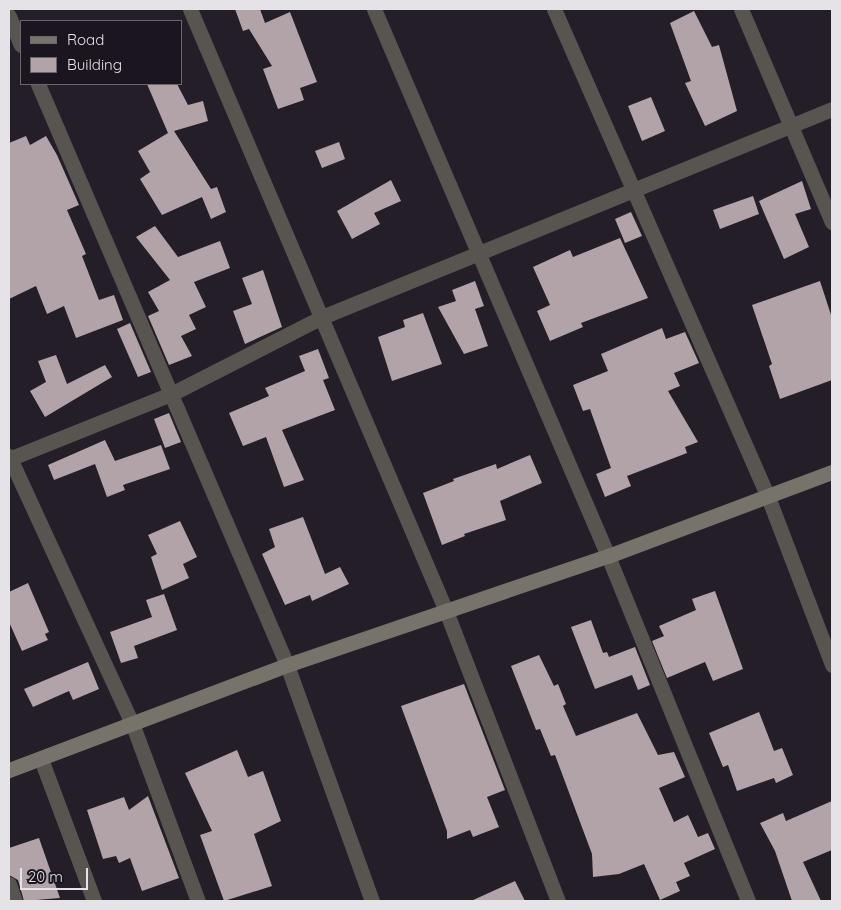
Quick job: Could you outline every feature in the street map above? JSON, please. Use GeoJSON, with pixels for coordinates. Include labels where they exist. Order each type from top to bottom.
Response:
{"type":"FeatureCollection","features":[{"type":"Feature","properties":{"kind":"street"},"geometry":{"type":"LineString","coordinates":[[190,9],[446,611],[558,901]]}},
{"type":"Feature","properties":{"kind":"street"},"geometry":{"type":"LineString","coordinates":[[374,9],[608,556],[748,901]]}},
{"type":"Feature","properties":{"kind":"street"},"geometry":{"type":"LineString","coordinates":[[554,9],[768,497],[832,665]]}},
{"type":"Feature","properties":{"kind":"street"},"geometry":{"type":"LineString","coordinates":[[741,9],[832,222]]}},
{"type":"Feature","properties":{"kind":"street"},"geometry":{"type":"LineString","coordinates":[[9,16],[20,43]]}},
{"type":"Feature","properties":{"kind":"street"},"geometry":{"type":"LineString","coordinates":[[38,85],[173,393],[287,665],[372,901]]}},
{"type":"Feature","properties":{"kind":"street"},"geometry":{"type":"LineString","coordinates":[[198,901],[132,723],[9,458],[173,393],[322,317],[832,109]]}},
{"type":"Feature","properties":{"kind":"street"},"geometry":{"type":"LineString","coordinates":[[9,770],[287,665],[608,556],[832,472]]}},
{"type":"Feature","properties":{"kind":"street"},"geometry":{"type":"LineString","coordinates":[[41,759],[94,901]]}},
{"type":"Feature","properties":{"kind":"street"},"geometry":{"type":"LineString","coordinates":[[9,884],[15,901]]}},
{"type":"Feature","properties":{"kind":"building"},"geometry":{"type":"Polygon","coordinates":[[[235,9],[260,9],[265,23],[290,12],[317,82],[300,88],[304,100],[278,109],[263,69],[272,66],[249,29],[243,31],[235,9]]]}},
{"type":"Feature","properties":{"kind":"building"},"geometry":{"type":"Polygon","coordinates":[[[694,11],[712,47],[719,45],[737,111],[705,126],[685,83],[691,81],[670,23],[694,11]]]}},
{"type":"Feature","properties":{"kind":"building"},"geometry":{"type":"Polygon","coordinates":[[[147,85],[178,85],[188,105],[203,101],[208,121],[174,131],[211,189],[217,187],[226,212],[211,219],[202,197],[162,215],[140,179],[150,172],[138,151],[168,133],[147,85]]]}},
{"type":"Feature","properties":{"kind":"building"},"geometry":{"type":"Polygon","coordinates":[[[651,97],[665,131],[642,141],[628,106],[651,97]]]}},
{"type":"Feature","properties":{"kind":"building"},"geometry":{"type":"Polygon","coordinates":[[[26,136],[30,145],[46,136],[57,155],[79,205],[67,210],[86,254],[82,256],[99,300],[114,295],[123,320],[76,338],[64,306],[47,314],[36,286],[9,299],[9,143],[26,136]]]}},
{"type":"Feature","properties":{"kind":"building"},"geometry":{"type":"Polygon","coordinates":[[[339,142],[345,159],[322,168],[315,151],[339,142]]]}},
{"type":"Feature","properties":{"kind":"building"},"geometry":{"type":"Polygon","coordinates":[[[391,180],[401,201],[374,213],[380,224],[352,239],[337,211],[391,180]]]}},
{"type":"Feature","properties":{"kind":"building"},"geometry":{"type":"Polygon","coordinates":[[[802,181],[811,209],[795,214],[809,247],[784,259],[759,201],[802,181]]]}},
{"type":"Feature","properties":{"kind":"building"},"geometry":{"type":"Polygon","coordinates":[[[753,196],[759,214],[720,229],[713,210],[753,196]]]}},
{"type":"Feature","properties":{"kind":"building"},"geometry":{"type":"Polygon","coordinates":[[[631,212],[642,236],[625,243],[615,219],[631,212]]]}},
{"type":"Feature","properties":{"kind":"building"},"geometry":{"type":"Polygon","coordinates":[[[155,226],[178,257],[220,241],[230,268],[194,282],[206,307],[189,315],[196,329],[181,336],[192,356],[169,365],[148,316],[159,311],[148,292],[170,280],[136,237],[155,226]]]}},
{"type":"Feature","properties":{"kind":"building"},"geometry":{"type":"Polygon","coordinates":[[[620,238],[648,298],[581,323],[583,327],[550,341],[537,311],[550,305],[533,267],[570,250],[573,257],[620,238]]]}},
{"type":"Feature","properties":{"kind":"building"},"geometry":{"type":"Polygon","coordinates":[[[263,270],[282,327],[245,344],[233,311],[252,304],[242,278],[263,270]]]}},
{"type":"Feature","properties":{"kind":"building"},"geometry":{"type":"Polygon","coordinates":[[[475,281],[484,306],[475,309],[488,346],[464,354],[438,307],[456,301],[452,290],[475,281]]]}},
{"type":"Feature","properties":{"kind":"building"},"geometry":{"type":"Polygon","coordinates":[[[820,281],[832,318],[832,380],[780,399],[769,366],[772,364],[752,305],[820,281]]]}},
{"type":"Feature","properties":{"kind":"building"},"geometry":{"type":"Polygon","coordinates":[[[423,313],[442,364],[392,381],[378,337],[405,327],[403,320],[423,313]]]}},
{"type":"Feature","properties":{"kind":"building"},"geometry":{"type":"Polygon","coordinates":[[[130,323],[151,372],[138,377],[117,329],[130,323]]]}},
{"type":"Feature","properties":{"kind":"building"},"geometry":{"type":"Polygon","coordinates":[[[662,328],[666,339],[685,332],[699,363],[674,373],[680,386],[668,391],[698,442],[685,447],[687,453],[627,476],[631,486],[605,497],[596,474],[611,468],[590,409],[583,411],[573,385],[608,371],[601,354],[662,328]]]}},
{"type":"Feature","properties":{"kind":"building"},"geometry":{"type":"Polygon","coordinates":[[[318,349],[329,378],[323,380],[335,410],[282,430],[304,480],[284,487],[266,437],[243,446],[229,413],[269,396],[265,388],[305,371],[299,356],[318,349]]]}},
{"type":"Feature","properties":{"kind":"building"},"geometry":{"type":"Polygon","coordinates":[[[56,355],[67,384],[105,365],[112,377],[45,417],[30,391],[46,382],[38,361],[56,355]]]}},
{"type":"Feature","properties":{"kind":"building"},"geometry":{"type":"Polygon","coordinates":[[[169,413],[181,442],[165,448],[154,419],[169,413]]]}},
{"type":"Feature","properties":{"kind":"building"},"geometry":{"type":"Polygon","coordinates":[[[105,440],[115,461],[161,445],[170,469],[123,485],[125,490],[107,497],[95,464],[54,480],[48,465],[105,440]]]}},
{"type":"Feature","properties":{"kind":"building"},"geometry":{"type":"Polygon","coordinates":[[[530,455],[542,483],[500,501],[506,520],[464,534],[465,536],[442,545],[423,493],[454,481],[453,479],[496,464],[497,469],[530,455]]]}},
{"type":"Feature","properties":{"kind":"building"},"geometry":{"type":"Polygon","coordinates":[[[303,517],[325,574],[340,567],[349,584],[312,601],[310,595],[285,605],[262,554],[275,547],[269,529],[303,517]]]}},
{"type":"Feature","properties":{"kind":"building"},"geometry":{"type":"Polygon","coordinates":[[[180,521],[197,557],[183,564],[189,578],[162,590],[151,557],[157,554],[148,535],[180,521]]]}},
{"type":"Feature","properties":{"kind":"building"},"geometry":{"type":"Polygon","coordinates":[[[28,583],[49,632],[45,634],[48,640],[22,651],[9,622],[9,592],[28,583]]]}},
{"type":"Feature","properties":{"kind":"building"},"geometry":{"type":"Polygon","coordinates":[[[715,591],[743,669],[713,681],[705,662],[667,678],[652,641],[664,636],[659,626],[696,610],[692,599],[715,591]]]}},
{"type":"Feature","properties":{"kind":"building"},"geometry":{"type":"Polygon","coordinates":[[[164,594],[177,630],[134,646],[138,658],[121,663],[110,632],[152,617],[146,600],[164,594]]]}},
{"type":"Feature","properties":{"kind":"building"},"geometry":{"type":"Polygon","coordinates":[[[591,620],[603,653],[607,652],[609,657],[635,647],[650,685],[638,690],[632,675],[595,689],[571,627],[591,620]]]}},
{"type":"Feature","properties":{"kind":"building"},"geometry":{"type":"Polygon","coordinates":[[[539,655],[554,686],[558,684],[566,704],[563,706],[576,736],[637,713],[658,755],[674,752],[685,777],[659,788],[674,822],[688,815],[698,837],[708,833],[715,849],[684,863],[690,876],[676,882],[680,891],[660,900],[644,864],[619,874],[593,877],[592,854],[555,755],[551,756],[540,729],[536,730],[511,666],[539,655]]]}},
{"type":"Feature","properties":{"kind":"building"},"geometry":{"type":"Polygon","coordinates":[[[88,662],[99,689],[73,700],[69,691],[33,707],[24,689],[88,662]]]}},
{"type":"Feature","properties":{"kind":"building"},"geometry":{"type":"Polygon","coordinates":[[[464,684],[505,790],[487,797],[499,827],[473,837],[470,830],[447,839],[447,831],[401,706],[464,684]]]}},
{"type":"Feature","properties":{"kind":"building"},"geometry":{"type":"Polygon","coordinates":[[[759,712],[774,751],[782,748],[793,775],[776,783],[774,778],[737,791],[728,765],[723,767],[709,733],[759,712]]]}},
{"type":"Feature","properties":{"kind":"building"},"geometry":{"type":"Polygon","coordinates":[[[237,750],[248,777],[263,771],[281,821],[254,834],[272,886],[224,901],[200,835],[212,831],[185,773],[237,750]]]}},
{"type":"Feature","properties":{"kind":"building"},"geometry":{"type":"Polygon","coordinates":[[[148,796],[179,878],[142,891],[130,858],[119,863],[116,856],[103,859],[87,810],[124,797],[129,810],[148,796]]]}},
{"type":"Feature","properties":{"kind":"building"},"geometry":{"type":"Polygon","coordinates":[[[832,801],[832,850],[803,862],[821,901],[792,901],[775,851],[760,823],[783,813],[786,821],[832,801]]]}},
{"type":"Feature","properties":{"kind":"building"},"geometry":{"type":"Polygon","coordinates":[[[39,838],[60,898],[24,901],[18,880],[9,875],[9,848],[39,838]]]}},
{"type":"Feature","properties":{"kind":"building"},"geometry":{"type":"Polygon","coordinates":[[[515,881],[525,901],[471,901],[515,881]]]}}]}
